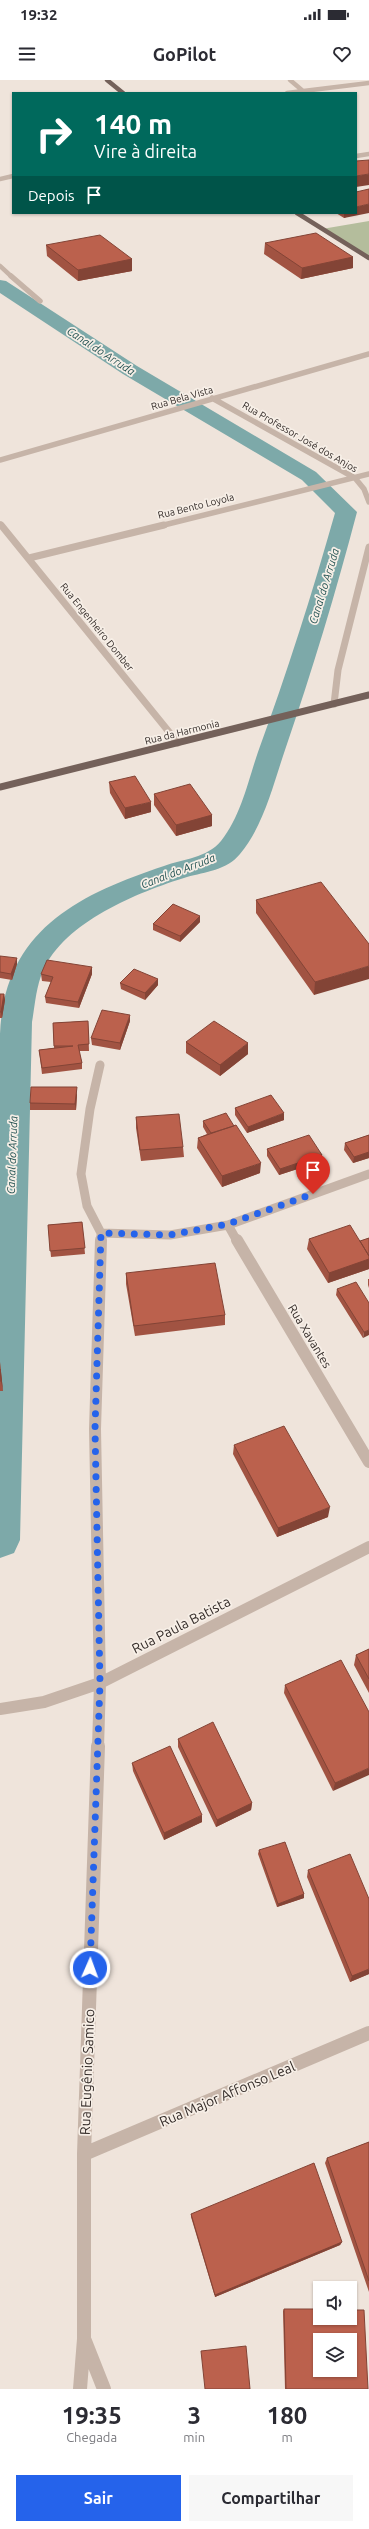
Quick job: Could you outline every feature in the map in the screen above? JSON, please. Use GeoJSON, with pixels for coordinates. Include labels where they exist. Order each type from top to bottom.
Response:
{"type":"FeatureCollection","features":[{"type":"Feature","properties":{"kind":"main road"},"geometry":{"type":"LineString","coordinates":[[107,80],[122,92]]}},
{"type":"Feature","properties":{"kind":"main road"},"geometry":{"type":"LineString","coordinates":[[299,214],[369,258]]}},
{"type":"Feature","properties":{"kind":"main road","name":"Rua da Harmonia"},"geometry":{"type":"LineString","coordinates":[[0,787],[369,695]]}},
{"type":"Feature","properties":{"kind":"street"},"geometry":{"type":"LineString","coordinates":[[290,80],[304,91]]}},
{"type":"Feature","properties":{"kind":"street"},"geometry":{"type":"LineString","coordinates":[[296,92],[369,83]]}},
{"type":"Feature","properties":{"kind":"street"},"geometry":{"type":"LineString","coordinates":[[357,156],[369,154]]}},
{"type":"Feature","properties":{"kind":"street"},"geometry":{"type":"LineString","coordinates":[[0,178],[12,176]]}},
{"type":"Feature","properties":{"kind":"street"},"geometry":{"type":"LineString","coordinates":[[0,266],[40,301]]}},
{"type":"Feature","properties":{"kind":"street","name":"Rua Bela Vista"},"geometry":{"type":"LineString","coordinates":[[0,460],[369,354]]}},
{"type":"Feature","properties":{"kind":"street","name":"Rua Professor José dos Anjos"},"geometry":{"type":"LineString","coordinates":[[212,398],[355,478],[364,489],[369,502]]}},
{"type":"Feature","properties":{"kind":"street","name":"Rua Bento Loyola"},"geometry":{"type":"LineString","coordinates":[[29,558],[369,474]]}},
{"type":"Feature","properties":{"kind":"street","name":"Rua Engenheiro Domber"},"geometry":{"type":"LineString","coordinates":[[0,524],[178,743]]}},
{"type":"Feature","properties":{"kind":"street"},"geometry":{"type":"LineString","coordinates":[[334,704],[338,670],[369,547]]}},
{"type":"Feature","properties":{"kind":"street","name":"Rua Eugênio Samico"},"geometry":{"type":"LineString","coordinates":[[80,2389],[84,2339],[84,2154],[100,1683],[95,1429],[101,1233],[87,1206],[81,1174],[90,1109],[100,1065]]}},
{"type":"Feature","properties":{"kind":"street"},"geometry":{"type":"LineString","coordinates":[[101,1233],[170,1235],[228,1224],[369,1174]]}},
{"type":"Feature","properties":{"kind":"street","name":"Rua Xavantes"},"geometry":{"type":"LineString","coordinates":[[228,1224],[369,1462]]}},
{"type":"Feature","properties":{"kind":"street","name":"Rua Paula Batista"},"geometry":{"type":"LineString","coordinates":[[0,1709],[44,1702],[100,1683],[369,1546]]}},
{"type":"Feature","properties":{"kind":"street","name":"Rua Major Affonso Leal"},"geometry":{"type":"LineString","coordinates":[[84,2154],[369,2033]]}},
{"type":"Feature","properties":{"kind":"street"},"geometry":{"type":"LineString","coordinates":[[84,2339],[104,2389]]}},
{"type":"Feature","properties":{"kind":"green space"},"geometry":{"type":"Polygon","coordinates":[[[369,221],[369,258],[322,229],[369,221]]]}},
{"type":"Feature","properties":{"kind":"building"},"geometry":{"type":"Polygon","coordinates":[[[369,160],[369,174],[357,176],[357,161],[369,160]]]}},
{"type":"Feature","properties":{"kind":"building"},"geometry":{"type":"Polygon","coordinates":[[[369,189],[369,204],[357,207],[357,192],[369,189]]]}},
{"type":"Feature","properties":{"kind":"building"},"geometry":{"type":"Polygon","coordinates":[[[316,233],[353,257],[302,268],[265,243],[316,233]]]}},
{"type":"Feature","properties":{"kind":"building"},"geometry":{"type":"Polygon","coordinates":[[[100,235],[132,259],[78,270],[46,245],[100,235]]]}},
{"type":"Feature","properties":{"kind":"building"},"geometry":{"type":"Polygon","coordinates":[[[135,776],[151,802],[125,808],[109,782],[135,776]]]}},
{"type":"Feature","properties":{"kind":"building"},"geometry":{"type":"Polygon","coordinates":[[[190,784],[212,815],[176,825],[154,794],[190,784]]]}},
{"type":"Feature","properties":{"kind":"building"},"geometry":{"type":"Polygon","coordinates":[[[321,882],[369,944],[369,966],[315,982],[256,900],[321,882]]]}},
{"type":"Feature","properties":{"kind":"building"},"geometry":{"type":"Polygon","coordinates":[[[173,904],[200,916],[180,936],[153,924],[173,904]]]}},
{"type":"Feature","properties":{"kind":"building"},"geometry":{"type":"Polygon","coordinates":[[[0,956],[17,958],[11,974],[0,972],[0,956]]]}},
{"type":"Feature","properties":{"kind":"building"},"geometry":{"type":"Polygon","coordinates":[[[47,960],[92,967],[78,1002],[45,997],[53,977],[41,974],[47,960]]]}},
{"type":"Feature","properties":{"kind":"building"},"geometry":{"type":"Polygon","coordinates":[[[134,969],[158,979],[145,993],[120,983],[134,969]]]}},
{"type":"Feature","properties":{"kind":"building"},"geometry":{"type":"Polygon","coordinates":[[[0,994],[4,994],[1,1012],[0,1012],[0,994]]]}},
{"type":"Feature","properties":{"kind":"building"},"geometry":{"type":"Polygon","coordinates":[[[102,1010],[130,1015],[120,1043],[91,1038],[102,1010]]]}},
{"type":"Feature","properties":{"kind":"building"},"geometry":{"type":"Polygon","coordinates":[[[88,1021],[89,1044],[78,1045],[82,1063],[42,1068],[39,1050],[73,1046],[54,1046],[53,1023],[88,1021]]]}},
{"type":"Feature","properties":{"kind":"building"},"geometry":{"type":"Polygon","coordinates":[[[214,1021],[248,1043],[220,1065],[186,1042],[214,1021]]]}},
{"type":"Feature","properties":{"kind":"building"},"geometry":{"type":"Polygon","coordinates":[[[31,1087],[77,1087],[75,1104],[30,1103],[31,1087]]]}},
{"type":"Feature","properties":{"kind":"building"},"geometry":{"type":"Polygon","coordinates":[[[271,1095],[284,1113],[248,1127],[235,1108],[271,1095]]]}},
{"type":"Feature","properties":{"kind":"building"},"geometry":{"type":"Polygon","coordinates":[[[226,1113],[234,1126],[211,1133],[203,1121],[226,1113]]]}},
{"type":"Feature","properties":{"kind":"building"},"geometry":{"type":"Polygon","coordinates":[[[179,1114],[183,1147],[140,1150],[136,1117],[179,1114]]]}},
{"type":"Feature","properties":{"kind":"building"},"geometry":{"type":"Polygon","coordinates":[[[236,1125],[261,1163],[222,1176],[198,1138],[236,1125]]]}},
{"type":"Feature","properties":{"kind":"building"},"geometry":{"type":"Polygon","coordinates":[[[309,1135],[322,1155],[280,1169],[267,1149],[309,1135]]]}},
{"type":"Feature","properties":{"kind":"building"},"geometry":{"type":"Polygon","coordinates":[[[369,1135],[369,1152],[354,1157],[345,1143],[369,1135]]]}},
{"type":"Feature","properties":{"kind":"building"},"geometry":{"type":"Polygon","coordinates":[[[82,1222],[85,1248],[50,1251],[48,1225],[82,1222]]]}},
{"type":"Feature","properties":{"kind":"building"},"geometry":{"type":"Polygon","coordinates":[[[350,1225],[369,1256],[369,1259],[329,1273],[309,1239],[350,1225]]]}},
{"type":"Feature","properties":{"kind":"building"},"geometry":{"type":"Polygon","coordinates":[[[369,1238],[369,1256],[360,1241],[369,1238]]]}},
{"type":"Feature","properties":{"kind":"building"},"geometry":{"type":"Polygon","coordinates":[[[215,1263],[225,1315],[134,1326],[126,1273],[215,1263]]]}},
{"type":"Feature","properties":{"kind":"building"},"geometry":{"type":"Polygon","coordinates":[[[356,1282],[369,1303],[369,1330],[364,1332],[337,1289],[356,1282]]]}},
{"type":"Feature","properties":{"kind":"building"},"geometry":{"type":"Polygon","coordinates":[[[284,1426],[330,1507],[278,1528],[234,1445],[284,1426]]]}},
{"type":"Feature","properties":{"kind":"building"},"geometry":{"type":"Polygon","coordinates":[[[369,1649],[369,1679],[356,1655],[369,1649]]]}},
{"type":"Feature","properties":{"kind":"building"},"geometry":{"type":"Polygon","coordinates":[[[341,1660],[369,1712],[369,1768],[335,1783],[285,1685],[341,1660]]]}},
{"type":"Feature","properties":{"kind":"building"},"geometry":{"type":"Polygon","coordinates":[[[213,1722],[252,1803],[217,1820],[178,1739],[213,1722]]]}},
{"type":"Feature","properties":{"kind":"building"},"geometry":{"type":"Polygon","coordinates":[[[170,1746],[202,1815],[164,1833],[132,1763],[170,1746]]]}},
{"type":"Feature","properties":{"kind":"building"},"geometry":{"type":"Polygon","coordinates":[[[285,1842],[304,1894],[278,1904],[259,1850],[285,1842]]]}},
{"type":"Feature","properties":{"kind":"building"},"geometry":{"type":"Polygon","coordinates":[[[350,1854],[369,1899],[369,1969],[352,1976],[308,1870],[350,1854]]]}},
{"type":"Feature","properties":{"kind":"building"},"geometry":{"type":"Polygon","coordinates":[[[369,2142],[369,2281],[327,2158],[369,2142]]]}},
{"type":"Feature","properties":{"kind":"building"},"geometry":{"type":"Polygon","coordinates":[[[314,2163],[342,2242],[215,2295],[191,2214],[314,2163]]]}},
{"type":"Feature","properties":{"kind":"building"},"geometry":{"type":"Polygon","coordinates":[[[284,2309],[313,2309],[313,2325],[357,2325],[357,2310],[364,2310],[368,2389],[286,2389],[284,2309]]]}},
{"type":"Feature","properties":{"kind":"building"},"geometry":{"type":"Polygon","coordinates":[[[246,2346],[250,2389],[205,2389],[201,2351],[246,2346]]]}},
{"type":"Feature","properties":{"kind":"waterway","name":"Canal do Arruda"},"geometry":{"type":"LineString","coordinates":[[0,285],[130,370],[309,476],[346,512],[320,605],[290,697],[253,805],[237,838],[225,853],[212,861],[176,871],[134,886],[91,907],[71,920],[53,935],[38,952],[28,971],[16,1022],[0,1540]]}},
{"type":"Feature","properties":{"kind":"route"},"geometry":{"type":"LineString","coordinates":[[90,1968],[100,1683],[95,1429],[101,1233],[170,1235],[228,1224],[313,1194]]}}]}
